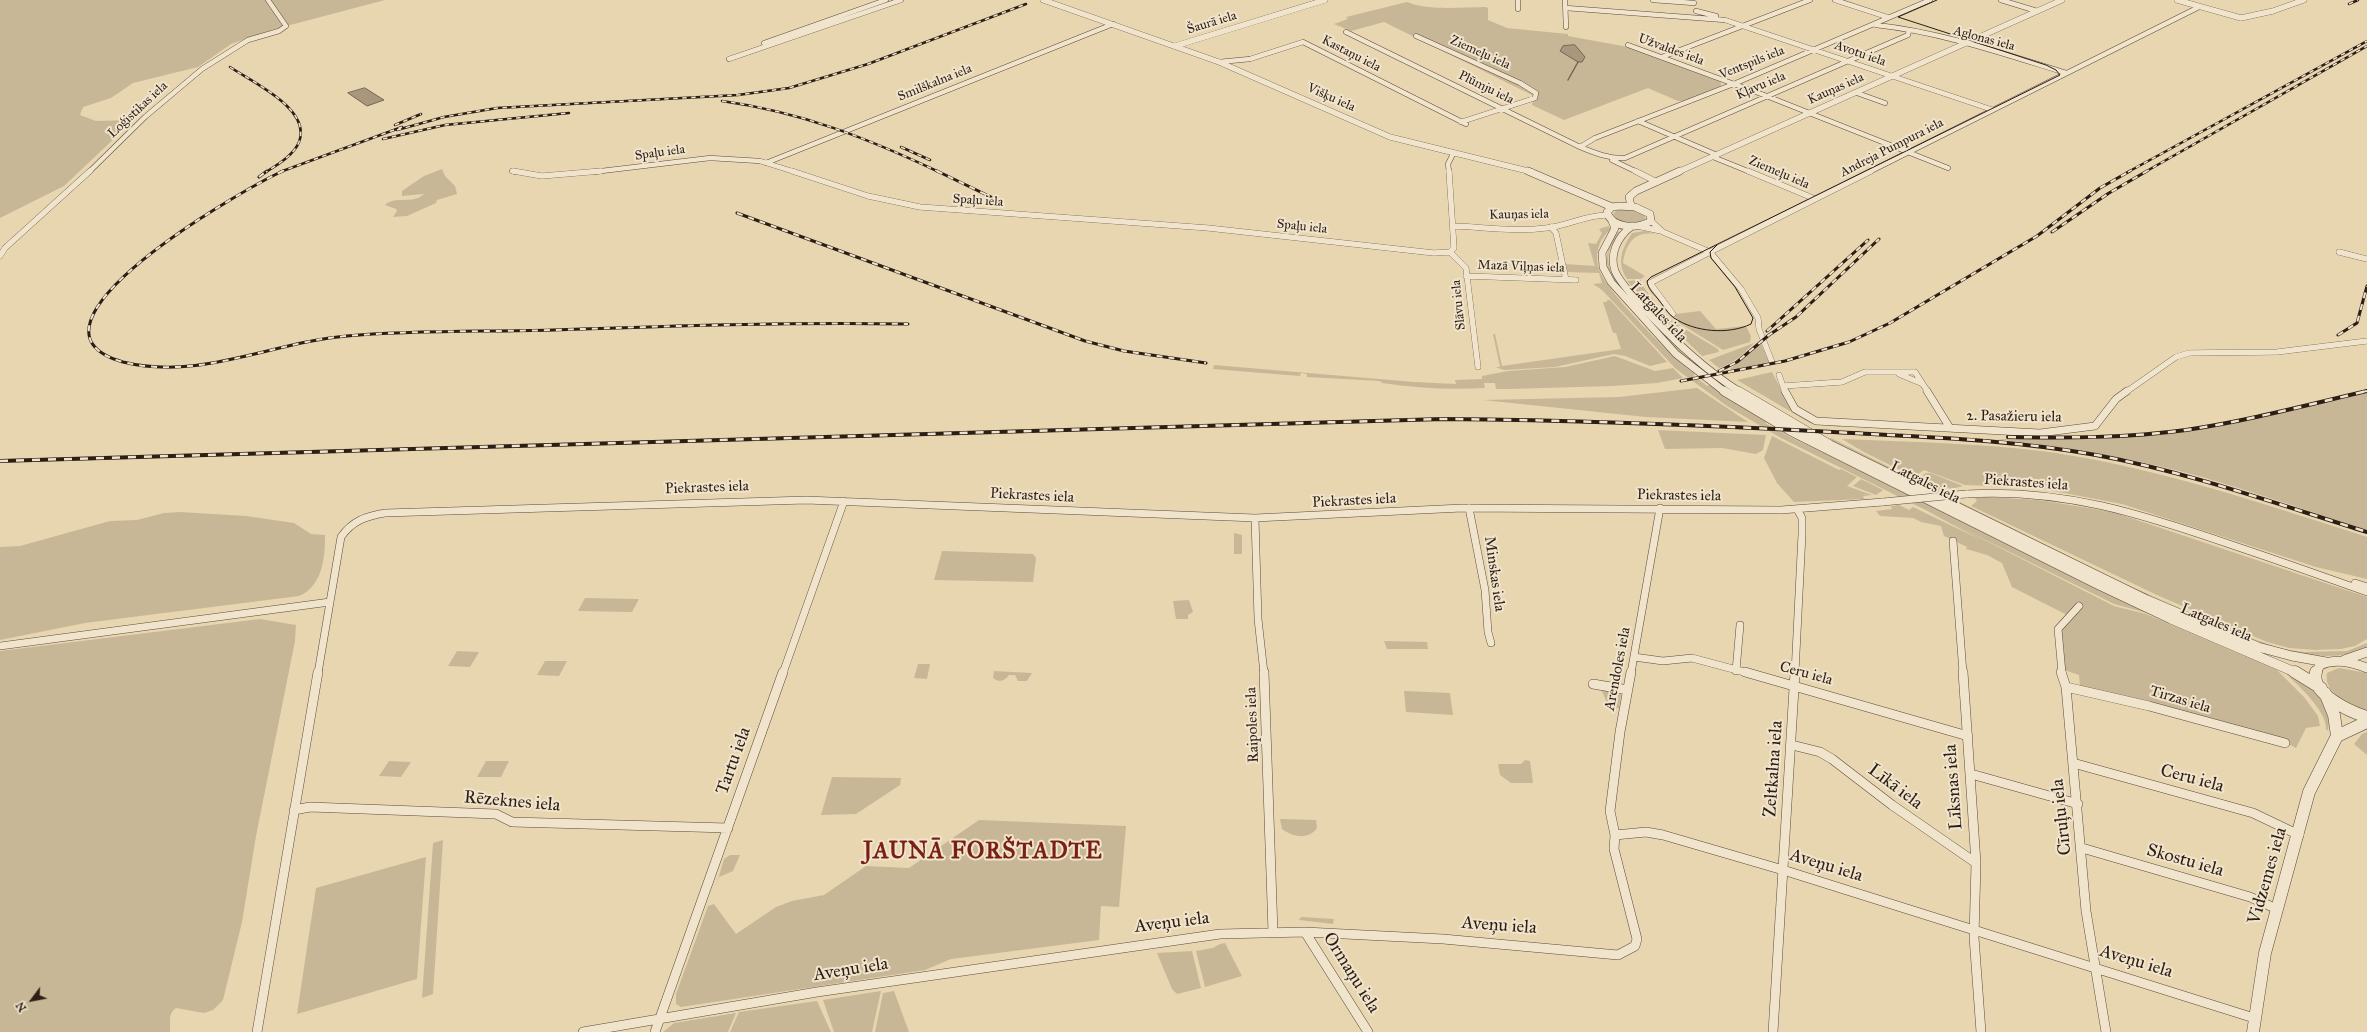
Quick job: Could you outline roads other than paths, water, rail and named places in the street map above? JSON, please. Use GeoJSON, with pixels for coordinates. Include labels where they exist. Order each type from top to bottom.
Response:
{"type":"FeatureCollection","features":[{"type":"Feature","properties":{"kind":"street","name":"Loģistikas iela"},"geometry":{"type":"LineString","coordinates":[[0,256],[5,248],[93,169],[145,117],[173,92],[202,69],[236,46],[248,40],[280,31],[286,26],[268,0]]}},
{"type":"Feature","properties":{"kind":"street"},"geometry":{"type":"LineString","coordinates":[[750,52],[773,38],[886,0]]}},
{"type":"Feature","properties":{"kind":"street"},"geometry":{"type":"LineString","coordinates":[[729,59],[901,0]]}},
{"type":"Feature","properties":{"kind":"street","name":"Višķu iela"},"geometry":{"type":"LineString","coordinates":[[1043,0],[1219,62],[1390,137],[1453,154],[1535,173],[1612,207]]}},
{"type":"Feature","properties":{"kind":"street","name":"Šaurā iela"},"geometry":{"type":"LineString","coordinates":[[1175,46],[1325,0]]}},
{"type":"Feature","properties":{"kind":"street"},"geometry":{"type":"LineString","coordinates":[[1518,0],[1518,8]]}},
{"type":"Feature","properties":{"kind":"street"},"geometry":{"type":"LineString","coordinates":[[1565,0],[1566,27]]}},
{"type":"Feature","properties":{"kind":"street"},"geometry":{"type":"LineString","coordinates":[[1653,0],[1694,1],[1698,18]]}},
{"type":"Feature","properties":{"kind":"street"},"geometry":{"type":"LineString","coordinates":[[1800,0],[1807,1]]}},
{"type":"Feature","properties":{"kind":"street","name":"Aglonas iela"},"geometry":{"type":"LineString","coordinates":[[1835,0],[1886,18],[1895,27]]}},
{"type":"Feature","properties":{"kind":"street","name":"Ventspils iela"},"geometry":{"type":"LineString","coordinates":[[1580,147],[1595,138],[1731,84],[1930,0]]}},
{"type":"Feature","properties":{"kind":"street"},"geometry":{"type":"LineString","coordinates":[[2001,0],[2037,11]]}},
{"type":"Feature","properties":{"kind":"street","name":"Kauņas iela"},"geometry":{"type":"LineString","coordinates":[[1631,206],[1631,195],[1657,182],[2062,0]]}},
{"type":"Feature","properties":{"kind":"street"},"geometry":{"type":"LineString","coordinates":[[2177,0],[2188,1],[2199,7],[2240,18],[2273,11],[2304,0]]}},
{"type":"Feature","properties":{"kind":"street"},"geometry":{"type":"LineString","coordinates":[[1662,57],[1807,1]]}},
{"type":"Feature","properties":{"kind":"street"},"geometry":{"type":"LineString","coordinates":[[867,6],[874,9]]}},
{"type":"Feature","properties":{"kind":"street","name":"Andreja Pumpura iela"},"geometry":{"type":"LineString","coordinates":[[1710,252],[2199,7]]}},
{"type":"Feature","properties":{"kind":"street","name":"Avotu iela"},"geometry":{"type":"LineString","coordinates":[[1566,8],[1721,19]]}},
{"type":"Feature","properties":{"kind":"street","name":"Avotu iela"},"geometry":{"type":"LineString","coordinates":[[1696,11],[1993,110]]}},
{"type":"Feature","properties":{"kind":"street","name":"Smilškalna iela"},"geometry":{"type":"LineString","coordinates":[[766,163],[1113,24]]}},
{"type":"Feature","properties":{"kind":"street","name":"Aglonas iela"},"geometry":{"type":"LineString","coordinates":[[1874,24],[1895,27],[1967,43],[2066,73]]}},
{"type":"Feature","properties":{"kind":"street","name":"Kļavu iela"},"geometry":{"type":"LineString","coordinates":[[1617,159],[1625,158],[1908,36],[1910,33],[1909,30]]}},
{"type":"Feature","properties":{"kind":"street","name":"Plūmju iela"},"geometry":{"type":"LineString","coordinates":[[1346,32],[1580,147],[1611,159],[1617,159]]}},
{"type":"Feature","properties":{"kind":"street","name":"Ziemeļu iela"},"geometry":{"type":"LineString","coordinates":[[1416,36],[1535,91],[1537,96],[1535,98],[1502,108]]}},
{"type":"Feature","properties":{"kind":"street"},"geometry":{"type":"LineString","coordinates":[[773,38],[780,42]]}},
{"type":"Feature","properties":{"kind":"street","name":"Kastaņu iela"},"geometry":{"type":"LineString","coordinates":[[1219,62],[1250,59],[1303,42],[1464,123],[1502,108]]}},
{"type":"Feature","properties":{"kind":"street","name":"Užvaldes iela"},"geometry":{"type":"LineString","coordinates":[[1628,46],[1662,57],[1766,96],[1808,114],[1948,168]]}},
{"type":"Feature","properties":{"kind":"street"},"geometry":{"type":"LineString","coordinates":[[1857,93],[1885,103]]}},
{"type":"Feature","properties":{"kind":"street","name":"Ziemeļu iela"},"geometry":{"type":"LineString","coordinates":[[1638,121],[1675,136],[1715,156],[1814,199]]}},
{"type":"Feature","properties":{"kind":"street"},"geometry":{"type":"LineString","coordinates":[[1450,252],[1454,248],[1448,164],[1453,154]]}},
{"type":"Feature","properties":{"kind":"street","name":"Spaļu iela"},"geometry":{"type":"LineString","coordinates":[[512,171],[522,176],[572,175],[728,157],[766,163],[868,196],[920,207],[1208,228],[1434,252],[1450,252]]}},
{"type":"Feature","properties":{"kind":"street"},"geometry":{"type":"LineString","coordinates":[[1611,159],[1657,182]]}},
{"type":"Feature","properties":{"kind":"street"},"geometry":{"type":"LineString","coordinates":[[1663,232],[1651,221],[1651,216],[1647,212],[1631,206],[1612,207],[1607,211],[1610,218],[1635,226],[1663,232],[1710,252],[1741,289],[1758,318],[1759,329],[1772,362]]}},
{"type":"Feature","properties":{"kind":"street","name":"Kauņas iela"},"geometry":{"type":"LineString","coordinates":[[1453,226],[1525,229],[1551,227],[1584,216],[1610,218]]}},
{"type":"Feature","properties":{"kind":"street","name":"Latgales iela"},"geometry":{"type":"LineString","coordinates":[[1610,218],[1615,228],[1604,247],[1602,260],[1611,282],[1676,354],[1728,394],[1804,438],[2170,619],[2290,669],[2323,691]]}},
{"type":"Feature","properties":{"kind":"street"},"geometry":{"type":"LineString","coordinates":[[1635,226],[1645,225],[1651,221]]}},
{"type":"Feature","properties":{"kind":"street","name":"Latgales iela"},"geometry":{"type":"LineString","coordinates":[[1635,226],[1624,233],[1613,253],[1614,270],[1622,283],[1663,329],[1695,359],[1751,400],[1835,445],[2155,603],[2270,651],[2302,659],[2326,662],[2339,661]]}},
{"type":"Feature","properties":{"kind":"street"},"geometry":{"type":"LineString","coordinates":[[1551,227],[1556,233],[1566,280]]}},
{"type":"Feature","properties":{"kind":"street","name":"Slāvu iela"},"geometry":{"type":"LineString","coordinates":[[1450,252],[1466,268],[1478,367]]}},
{"type":"Feature","properties":{"kind":"street"},"geometry":{"type":"LineString","coordinates":[[1673,314],[1650,286],[1652,280],[1710,252]]}},
{"type":"Feature","properties":{"kind":"street"},"geometry":{"type":"LineString","coordinates":[[2339,252],[2367,259]]}},
{"type":"Feature","properties":{"kind":"street","name":"Mazā Viļņas iela"},"geometry":{"type":"LineString","coordinates":[[1466,276],[1576,280]]}},
{"type":"Feature","properties":{"kind":"street","name":"2. Pasažieru iela"},"geometry":{"type":"LineString","coordinates":[[1778,375],[1791,406],[1800,414],[1816,421],[2040,433],[2083,429],[2095,426],[2116,399],[2176,357],[2189,353],[2277,352],[2367,341]]}},
{"type":"Feature","properties":{"kind":"street"},"geometry":{"type":"LineString","coordinates":[[1783,386],[1842,382],[1865,372],[1915,372],[1950,428]]}},
{"type":"Feature","properties":{"kind":"street","name":"Piekrastes iela"},"geometry":{"type":"LineString","coordinates":[[330,602],[341,537],[350,524],[360,518],[403,511],[766,500],[844,501],[1255,518],[1469,508],[1797,509],[1966,494],[2025,493],[2103,505],[2148,517],[2337,580]]}},
{"type":"Feature","properties":{"kind":"street","name":"Tartu iela"},"geometry":{"type":"LineString","coordinates":[[655,1032],[844,501]]}},
{"type":"Feature","properties":{"kind":"street","name":"Minskas iela"},"geometry":{"type":"LineString","coordinates":[[1469,508],[1485,590],[1488,632],[1491,643]]}},
{"type":"Feature","properties":{"kind":"street","name":"Arendoles iela"},"geometry":{"type":"LineString","coordinates":[[1615,834],[1610,811],[1620,732],[1660,508]]}},
{"type":"Feature","properties":{"kind":"street","name":"Zeltkalna iela"},"geometry":{"type":"LineString","coordinates":[[1773,1032],[1792,745],[1803,524],[1797,509]]}},
{"type":"Feature","properties":{"kind":"street","name":"Raipoles iela"},"geometry":{"type":"LineString","coordinates":[[1255,518],[1258,619],[1264,660],[1273,932]]}},
{"type":"Feature","properties":{"kind":"street","name":"Līksnas iela"},"geometry":{"type":"LineString","coordinates":[[1953,541],[1971,774],[1976,863],[1974,930],[1980,1032]]}},
{"type":"Feature","properties":{"kind":"street"},"geometry":{"type":"LineString","coordinates":[[2337,580],[2367,587]]}},
{"type":"Feature","properties":{"kind":"street"},"geometry":{"type":"LineString","coordinates":[[2337,580],[2367,592]]}},
{"type":"Feature","properties":{"kind":"street"},"geometry":{"type":"LineString","coordinates":[[0,646],[330,602],[257,1032]]}},
{"type":"Feature","properties":{"kind":"street","name":"Cīruļu iela"},"geometry":{"type":"LineString","coordinates":[[2079,606],[2058,629],[2060,668],[2066,687],[2082,848],[2086,911],[2106,1032]]}},
{"type":"Feature","properties":{"kind":"street"},"geometry":{"type":"LineString","coordinates":[[1736,671],[1740,625]]}},
{"type":"Feature","properties":{"kind":"street"},"geometry":{"type":"LineString","coordinates":[[2339,661],[2367,652]]}},
{"type":"Feature","properties":{"kind":"street","name":"Ceru iela"},"geometry":{"type":"LineString","coordinates":[[1634,657],[1663,661],[1692,658],[1736,671],[1795,685],[1968,736]]}},
{"type":"Feature","properties":{"kind":"street"},"geometry":{"type":"LineString","coordinates":[[2339,661],[2367,668]]}},
{"type":"Feature","properties":{"kind":"street"},"geometry":{"type":"LineString","coordinates":[[2326,662],[2320,665],[2315,672],[2316,678],[2334,715],[2337,736],[2344,735],[2357,724],[2367,722]]}},
{"type":"Feature","properties":{"kind":"street"},"geometry":{"type":"LineString","coordinates":[[1592,684],[1628,690]]}},
{"type":"Feature","properties":{"kind":"street","name":"Tirzas iela"},"geometry":{"type":"LineString","coordinates":[[2066,687],[2159,707],[2188,718],[2285,743]]}},
{"type":"Feature","properties":{"kind":"street"},"geometry":{"type":"LineString","coordinates":[[2323,691],[2345,708],[2367,718]]}},
{"type":"Feature","properties":{"kind":"street","name":"Vidzemes iela"},"geometry":{"type":"LineString","coordinates":[[2253,1032],[2254,1018],[2266,953],[2277,909],[2299,835],[2309,792],[2337,736]]}},
{"type":"Feature","properties":{"kind":"street","name":"Līkā iela"},"geometry":{"type":"LineString","coordinates":[[1792,745],[1820,752],[1832,759],[1892,805],[1976,863]]}},
{"type":"Feature","properties":{"kind":"street","name":"Ceru iela"},"geometry":{"type":"LineString","coordinates":[[2074,763],[2253,813],[2299,835]]}},
{"type":"Feature","properties":{"kind":"street"},"geometry":{"type":"LineString","coordinates":[[1971,774],[2078,804]]}},
{"type":"Feature","properties":{"kind":"street","name":"Rēzeknes iela"},"geometry":{"type":"LineString","coordinates":[[294,810],[310,807],[496,814],[512,822],[728,828]]}},
{"type":"Feature","properties":{"kind":"street","name":"Aveņu iela"},"geometry":{"type":"LineString","coordinates":[[583,1032],[825,991],[1154,942],[1220,934],[1305,932],[1511,943],[1618,955],[1634,946],[1637,939],[1614,849],[1615,834],[1646,832],[1663,835],[1783,870],[2254,1018]]}},
{"type":"Feature","properties":{"kind":"street","name":"Skostu iela"},"geometry":{"type":"LineString","coordinates":[[2082,848],[2250,897],[2277,909]]}},
{"type":"Feature","properties":{"kind":"street","name":"Ormaņu iela"},"geometry":{"type":"LineString","coordinates":[[1305,932],[1368,1032]]}},
{"type":"Feature","properties":{"kind":"waterway"},"geometry":{"type":"LineString","coordinates":[[1568,80],[1578,62]]}},
{"type":"Feature","properties":{"kind":"tram line"},"geometry":{"type":"LineString","coordinates":[[1717,245],[1710,252],[1711,258],[1735,287],[1753,318],[1751,324],[1732,330],[1722,331],[1702,329],[1682,323],[1667,311],[1651,291],[1647,281],[1651,277],[2060,75],[2056,70],[2046,65],[1898,17],[1937,0]]}},
{"type":"Feature","properties":{"kind":"railway"},"geometry":{"type":"LineString","coordinates":[[2349,4],[2358,0]]}},
{"type":"Feature","properties":{"kind":"railway"},"geometry":{"type":"LineString","coordinates":[[397,130],[444,117],[497,108],[738,95],[789,88],[868,64],[1026,4]]}},
{"type":"Feature","properties":{"kind":"railway"},"geometry":{"type":"LineString","coordinates":[[2128,172],[2367,41]]}},
{"type":"Feature","properties":{"kind":"railway"},"geometry":{"type":"LineString","coordinates":[[2145,172],[2367,46]]}},
{"type":"Feature","properties":{"kind":"railway"},"geometry":{"type":"LineString","coordinates":[[230,67],[278,98],[297,118],[301,130],[297,147],[285,159],[266,172]]}},
{"type":"Feature","properties":{"kind":"railway"},"geometry":{"type":"LineString","coordinates":[[722,101],[806,119],[860,137],[939,172]]}},
{"type":"Feature","properties":{"kind":"railway"},"geometry":{"type":"LineString","coordinates":[[383,139],[445,125],[569,113]]}},
{"type":"Feature","properties":{"kind":"railway"},"geometry":{"type":"LineString","coordinates":[[395,125],[421,114]]}},
{"type":"Feature","properties":{"kind":"railway"},"geometry":{"type":"LineString","coordinates":[[280,172],[402,127]]}},
{"type":"Feature","properties":{"kind":"railway"},"geometry":{"type":"LineString","coordinates":[[901,147],[930,160]]}},
{"type":"Feature","properties":{"kind":"railway"},"geometry":{"type":"LineString","coordinates":[[259,177],[267,171]]}},
{"type":"Feature","properties":{"kind":"railway"},"geometry":{"type":"LineString","coordinates":[[283,171],[225,203],[183,230],[143,260],[110,291],[91,320],[93,345],[123,362],[152,367],[180,367],[208,364],[319,340],[373,334],[730,325],[908,324]]}},
{"type":"Feature","properties":{"kind":"railway"},"geometry":{"type":"LineString","coordinates":[[937,171],[991,197]]}},
{"type":"Feature","properties":{"kind":"railway"},"geometry":{"type":"LineString","coordinates":[[1681,381],[1785,361],[1849,342],[1890,323],[2037,236],[2100,188],[2130,171]]}},
{"type":"Feature","properties":{"kind":"railway"},"geometry":{"type":"LineString","coordinates":[[2052,232],[2109,193],[2147,171]]}},
{"type":"Feature","properties":{"kind":"railway"},"geometry":{"type":"LineString","coordinates":[[737,213],[1085,341],[1124,351],[1206,363]]}},
{"type":"Feature","properties":{"kind":"railway"},"geometry":{"type":"LineString","coordinates":[[1719,371],[1737,362],[1769,335],[1796,317],[1879,239]]}},
{"type":"Feature","properties":{"kind":"railway"},"geometry":{"type":"LineString","coordinates":[[1767,331],[1868,240]]}},
{"type":"Feature","properties":{"kind":"railway"},"geometry":{"type":"LineString","coordinates":[[2338,335],[2357,323],[2367,286]]}},
{"type":"Feature","properties":{"kind":"railway"},"geometry":{"type":"LineString","coordinates":[[2008,437],[2097,437],[2164,433],[2254,417],[2367,391],[2362,392]]}},
{"type":"Feature","properties":{"kind":"railway"},"geometry":{"type":"LineString","coordinates":[[0,461],[1443,419],[1589,422],[1736,427],[1932,437],[2031,445],[2096,455],[2164,470],[2198,479],[2367,532]]}},
{"type":"Feature","properties":{"kind":"district","name":"JAUNĀ FORŠTADTE"},"geometry":{"type":"Point","coordinates":[983,852]}}]}
